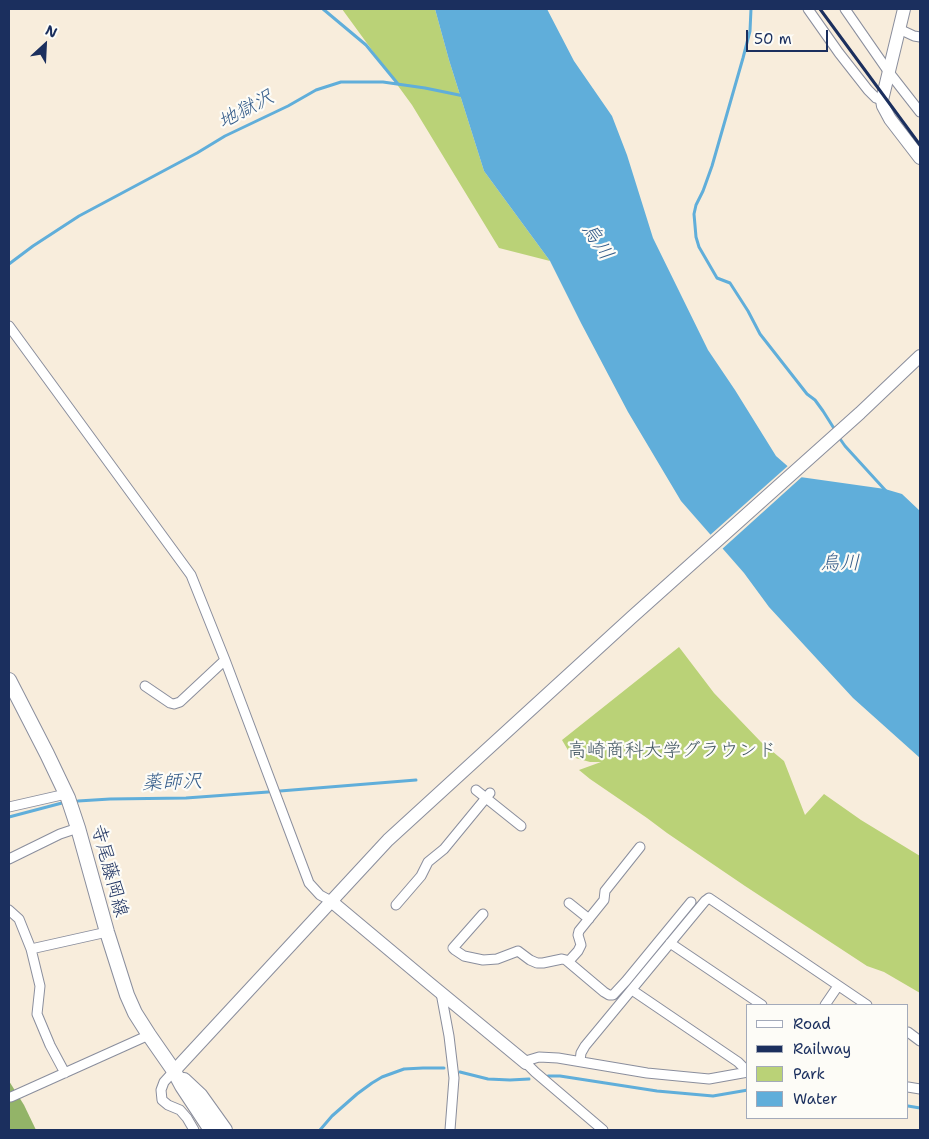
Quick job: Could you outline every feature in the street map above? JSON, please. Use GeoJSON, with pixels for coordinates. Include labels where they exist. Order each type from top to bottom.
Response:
{"type":"FeatureCollection","features":[{"type":"Feature","properties":{"kind":"main road","name":"寺尾藤岡線"},"geometry":{"type":"LineString","coordinates":[[9,680],[66,794],[78,828],[106,932],[135,1013],[211,1130]]}},
{"type":"Feature","properties":{"kind":"main road","name":"寺尾藤岡線"},"geometry":{"type":"LineString","coordinates":[[174,1071],[200,1095],[225,1130]]}},
{"type":"Feature","properties":{"kind":"street"},"geometry":{"type":"LineString","coordinates":[[808,9],[868,90],[876,98],[882,100]]}},
{"type":"Feature","properties":{"kind":"street"},"geometry":{"type":"LineString","coordinates":[[845,9],[888,71],[920,112]]}},
{"type":"Feature","properties":{"kind":"street"},"geometry":{"type":"LineString","coordinates":[[904,9],[882,100],[890,119],[920,158]]}},
{"type":"Feature","properties":{"kind":"street"},"geometry":{"type":"LineString","coordinates":[[899,28],[920,37]]}},
{"type":"Feature","properties":{"kind":"street"},"geometry":{"type":"LineString","coordinates":[[9,326],[191,575],[309,883],[320,895],[331,901],[526,1063],[603,1130]]}},
{"type":"Feature","properties":{"kind":"street"},"geometry":{"type":"LineString","coordinates":[[194,1130],[180,1110],[162,1100],[160,1090],[164,1082],[388,840],[860,413],[920,356]]}},
{"type":"Feature","properties":{"kind":"street"},"geometry":{"type":"LineString","coordinates":[[145,686],[174,704],[180,702],[225,660]]}},
{"type":"Feature","properties":{"kind":"street"},"geometry":{"type":"LineString","coordinates":[[476,790],[488,795],[521,826]]}},
{"type":"Feature","properties":{"kind":"street"},"geometry":{"type":"LineString","coordinates":[[9,807],[66,794]]}},
{"type":"Feature","properties":{"kind":"street"},"geometry":{"type":"LineString","coordinates":[[396,905],[421,876],[428,862],[444,849],[488,795]]}},
{"type":"Feature","properties":{"kind":"street"},"geometry":{"type":"LineString","coordinates":[[9,859],[60,834],[78,828]]}},
{"type":"Feature","properties":{"kind":"street"},"geometry":{"type":"LineString","coordinates":[[569,962],[581,945],[578,935],[579,931],[604,900],[605,891],[640,847]]}},
{"type":"Feature","properties":{"kind":"street"},"geometry":{"type":"LineString","coordinates":[[580,1061],[581,1053],[585,1046],[709,898],[865,1004]]}},
{"type":"Feature","properties":{"kind":"street"},"geometry":{"type":"LineString","coordinates":[[483,914],[453,948],[464,956],[489,961],[518,951],[537,963],[543,964],[562,959],[569,962],[610,995],[626,981],[691,902]]}},
{"type":"Feature","properties":{"kind":"street"},"geometry":{"type":"LineString","coordinates":[[569,903],[589,919]]}},
{"type":"Feature","properties":{"kind":"street"},"geometry":{"type":"LineString","coordinates":[[9,910],[19,919],[31,949],[40,986],[37,1014],[50,1045],[65,1073]]}},
{"type":"Feature","properties":{"kind":"street"},"geometry":{"type":"LineString","coordinates":[[31,949],[106,932]]}},
{"type":"Feature","properties":{"kind":"street"},"geometry":{"type":"LineString","coordinates":[[670,943],[761,1004]]}},
{"type":"Feature","properties":{"kind":"street"},"geometry":{"type":"LineString","coordinates":[[826,1004],[838,986]]}},
{"type":"Feature","properties":{"kind":"street"},"geometry":{"type":"LineString","coordinates":[[526,1063],[539,1057],[558,1058],[647,1073],[709,1079],[746,1072],[738,1062],[632,990]]}},
{"type":"Feature","properties":{"kind":"street"},"geometry":{"type":"LineString","coordinates":[[441,993],[454,1078],[450,1130]]}},
{"type":"Feature","properties":{"kind":"street"},"geometry":{"type":"LineString","coordinates":[[909,1033],[920,1041]]}},
{"type":"Feature","properties":{"kind":"street"},"geometry":{"type":"LineString","coordinates":[[12,1097],[149,1035]]}},
{"type":"Feature","properties":{"kind":"green space"},"geometry":{"type":"Polygon","coordinates":[[[342,9],[435,9],[484,171],[550,261],[499,248],[412,105],[342,9]]]}},
{"type":"Feature","properties":{"kind":"green space","name":"高崎商科大学グラウンド"},"geometry":{"type":"Polygon","coordinates":[[[679,647],[714,693],[761,742],[784,761],[805,815],[824,794],[861,820],[920,856],[920,993],[884,972],[867,966],[667,833],[579,770],[601,762],[590,762],[572,757],[562,740],[679,647]]]}},
{"type":"Feature","properties":{"kind":"green space"},"geometry":{"type":"Polygon","coordinates":[[[9,1081],[24,1105],[36,1130],[9,1130],[9,1081]]]}},
{"type":"Feature","properties":{"kind":"water","name":"烏川"},"geometry":{"type":"Polygon","coordinates":[[[435,9],[547,9],[574,61],[612,116],[627,155],[653,238],[708,350],[776,456],[800,477],[885,489],[902,494],[920,511],[920,758],[853,698],[769,607],[744,573],[681,501],[628,412],[550,261],[484,171],[435,9]]]}},
{"type":"Feature","properties":{"kind":"pier"},"geometry":{"type":"Polygon","coordinates":[[[790,464],[801,475],[804,475],[721,550],[709,536],[790,464]]]}},
{"type":"Feature","properties":{"kind":"waterway"},"geometry":{"type":"LineString","coordinates":[[323,9],[366,45],[398,84]]}},
{"type":"Feature","properties":{"kind":"waterway"},"geometry":{"type":"LineString","coordinates":[[751,9],[750,31],[743,58],[712,166],[696,205],[694,214],[696,237],[699,247],[717,278],[730,283],[760,334],[807,394],[815,400],[835,430]]}},
{"type":"Feature","properties":{"kind":"waterway","name":"地獄沢"},"geometry":{"type":"LineString","coordinates":[[9,264],[79,216],[225,136],[288,106],[316,90],[341,82],[383,82],[464,96]]}},
{"type":"Feature","properties":{"kind":"waterway"},"geometry":{"type":"LineString","coordinates":[[838,436],[886,491]]}},
{"type":"Feature","properties":{"kind":"waterway","name":"薬師沢"},"geometry":{"type":"LineString","coordinates":[[280,791],[416,780]]}},
{"type":"Feature","properties":{"kind":"waterway","name":"薬師沢"},"geometry":{"type":"LineString","coordinates":[[78,801],[186,798],[268,792]]}},
{"type":"Feature","properties":{"kind":"waterway","name":"薬師沢"},"geometry":{"type":"LineString","coordinates":[[9,817],[62,803]]}},
{"type":"Feature","properties":{"kind":"waterway"},"geometry":{"type":"LineString","coordinates":[[320,1130],[332,1116],[357,1094],[382,1077],[404,1069],[444,1068]]}},
{"type":"Feature","properties":{"kind":"waterway"},"geometry":{"type":"LineString","coordinates":[[460,1072],[488,1079],[529,1079]]}},
{"type":"Feature","properties":{"kind":"waterway"},"geometry":{"type":"LineString","coordinates":[[548,1076],[560,1076],[657,1091],[713,1096],[746,1090]]}},
{"type":"Feature","properties":{"kind":"waterway"},"geometry":{"type":"LineString","coordinates":[[909,1106],[920,1108]]}},
{"type":"Feature","properties":{"kind":"railway"},"geometry":{"type":"LineString","coordinates":[[820,9],[920,145]]}}]}
